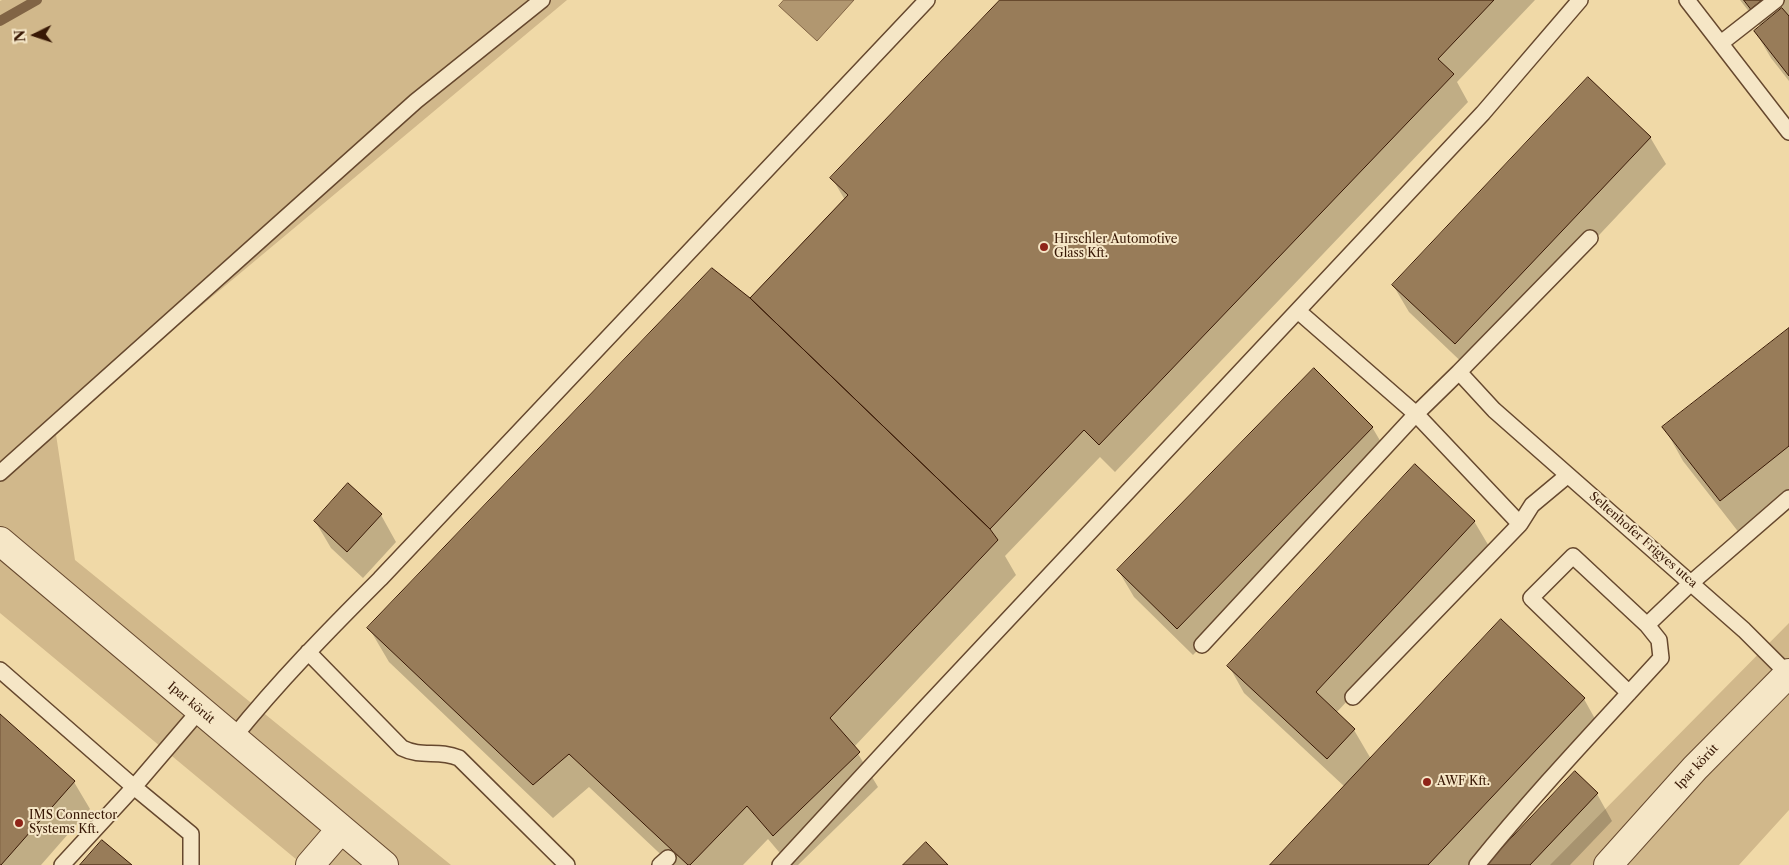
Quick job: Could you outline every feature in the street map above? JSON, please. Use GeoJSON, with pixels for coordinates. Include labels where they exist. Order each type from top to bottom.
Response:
{"type":"FeatureCollection","features":[{"type":"Feature","properties":{"kind":"street","name":"Ipar körút"},"geometry":{"type":"LineString","coordinates":[[0,541],[199,711],[384,865]]}},
{"type":"Feature","properties":{"kind":"street","name":"Ipar körút"},"geometry":{"type":"LineString","coordinates":[[1608,865],[1695,768],[1789,674]]}},
{"type":"Feature","properties":{"kind":"street"},"geometry":{"type":"LineString","coordinates":[[310,865],[341,829]]}},
{"type":"Feature","properties":{"kind":"lane"},"geometry":{"type":"LineString","coordinates":[[0,473],[416,101],[542,0]]}},
{"type":"Feature","properties":{"kind":"lane"},"geometry":{"type":"LineString","coordinates":[[233,738],[266,696],[387,572],[927,0]]}},
{"type":"Feature","properties":{"kind":"lane"},"geometry":{"type":"LineString","coordinates":[[780,865],[1483,113],[1580,0]]}},
{"type":"Feature","properties":{"kind":"lane"},"geometry":{"type":"LineString","coordinates":[[1687,0],[1789,132]]}},
{"type":"Feature","properties":{"kind":"lane"},"geometry":{"type":"LineString","coordinates":[[1721,43],[1776,0]]}},
{"type":"Feature","properties":{"kind":"lane"},"geometry":{"type":"LineString","coordinates":[[1202,645],[1416,414],[1590,238]]}},
{"type":"Feature","properties":{"kind":"lane"},"geometry":{"type":"LineString","coordinates":[[1298,312],[1416,414],[1520,524]]}},
{"type":"Feature","properties":{"kind":"lane","name":"Seltenhofer Frigyes utca"},"geometry":{"type":"LineString","coordinates":[[1459,372],[1494,410],[1744,630],[1789,674]]}},
{"type":"Feature","properties":{"kind":"lane"},"geometry":{"type":"LineString","coordinates":[[1353,697],[1520,524],[1532,505],[1568,475]]}},
{"type":"Feature","properties":{"kind":"lane"},"geometry":{"type":"LineString","coordinates":[[1647,625],[1691,583],[1789,498]]}},
{"type":"Feature","properties":{"kind":"lane"},"geometry":{"type":"LineString","coordinates":[[1477,865],[1513,820],[1661,658],[1659,640],[1647,625],[1573,556],[1531,598],[1629,693]]}},
{"type":"Feature","properties":{"kind":"lane"},"geometry":{"type":"LineString","coordinates":[[308,652],[402,748],[420,754],[448,753],[459,758],[567,865]]}},
{"type":"Feature","properties":{"kind":"lane"},"geometry":{"type":"LineString","coordinates":[[0,670],[190,834],[191,865]]}},
{"type":"Feature","properties":{"kind":"lane"},"geometry":{"type":"LineString","coordinates":[[62,865],[134,787],[199,711]]}},
{"type":"Feature","properties":{"kind":"shaded area"},"geometry":{"type":"Polygon","coordinates":[[[567,0],[55,428],[75,560],[451,865],[303,865],[0,613],[0,1],[567,0]]]}},
{"type":"Feature","properties":{"kind":"shaded area"},"geometry":{"type":"Polygon","coordinates":[[[784,0],[854,0],[817,41],[779,6],[784,0]]]}},
{"type":"Feature","properties":{"kind":"shaded area"},"geometry":{"type":"Polygon","coordinates":[[[1789,623],[1789,810],[1739,865],[1550,865],[1789,623]]]}},
{"type":"Feature","properties":{"kind":"building","name":"Hirschler Automotive Glass Kft."},"geometry":{"type":"Polygon","coordinates":[[[1000,0],[1494,0],[1438,59],[1454,74],[1099,445],[1084,430],[990,529],[750,298],[848,195],[830,178],[1000,0]]]}},
{"type":"Feature","properties":{"kind":"building"},"geometry":{"type":"Polygon","coordinates":[[[1744,0],[1762,0],[1751,9],[1744,0]]]}},
{"type":"Feature","properties":{"kind":"building"},"geometry":{"type":"Polygon","coordinates":[[[1782,8],[1789,16],[1789,76],[1754,31],[1782,8]]]}},
{"type":"Feature","properties":{"kind":"building"},"geometry":{"type":"Polygon","coordinates":[[[1588,77],[1651,137],[1455,344],[1392,285],[1588,77]]]}},
{"type":"Feature","properties":{"kind":"building"},"geometry":{"type":"Polygon","coordinates":[[[712,268],[750,298],[990,529],[998,540],[830,718],[860,752],[773,836],[747,806],[688,865],[569,754],[533,785],[367,628],[712,268]]]}},
{"type":"Feature","properties":{"kind":"building"},"geometry":{"type":"Polygon","coordinates":[[[1789,328],[1789,446],[1720,501],[1662,427],[1789,328]]]}},
{"type":"Feature","properties":{"kind":"building"},"geometry":{"type":"Polygon","coordinates":[[[1314,368],[1373,427],[1177,629],[1117,570],[1314,368]]]}},
{"type":"Feature","properties":{"kind":"building"},"geometry":{"type":"Polygon","coordinates":[[[1415,464],[1475,521],[1316,692],[1355,729],[1327,759],[1227,666],[1415,464]]]}},
{"type":"Feature","properties":{"kind":"building"},"geometry":{"type":"Polygon","coordinates":[[[348,483],[382,514],[347,552],[314,521],[348,483]]]}},
{"type":"Feature","properties":{"kind":"building","name":"AWF Kft."},"geometry":{"type":"Polygon","coordinates":[[[1501,619],[1585,698],[1428,865],[1270,865],[1501,619]]]}},
{"type":"Feature","properties":{"kind":"building","name":"IMS Connector Systems Kft."},"geometry":{"type":"Polygon","coordinates":[[[0,714],[75,781],[1,865],[0,865],[0,714]]]}},
{"type":"Feature","properties":{"kind":"building"},"geometry":{"type":"Polygon","coordinates":[[[1575,771],[1598,793],[1530,865],[1486,865],[1575,771]]]}},
{"type":"Feature","properties":{"kind":"building"},"geometry":{"type":"Polygon","coordinates":[[[102,840],[132,865],[80,865],[102,840]]]}},
{"type":"Feature","properties":{"kind":"building"},"geometry":{"type":"Polygon","coordinates":[[[926,842],[948,865],[903,865],[926,842]]]}},
{"type":"Feature","properties":{"kind":"waterway"},"geometry":{"type":"LineString","coordinates":[[0,21],[37,0]]}},
{"type":"Feature","properties":{"kind":"place","name":"Hirschler Automotive Glass Kft."},"geometry":{"type":"Point","coordinates":[1044,247]}},
{"type":"Feature","properties":{"kind":"place","name":"AWF Kft."},"geometry":{"type":"Point","coordinates":[1427,782]}},
{"type":"Feature","properties":{"kind":"place","name":"IMS Connector Systems Kft."},"geometry":{"type":"Point","coordinates":[19,823]}}]}
